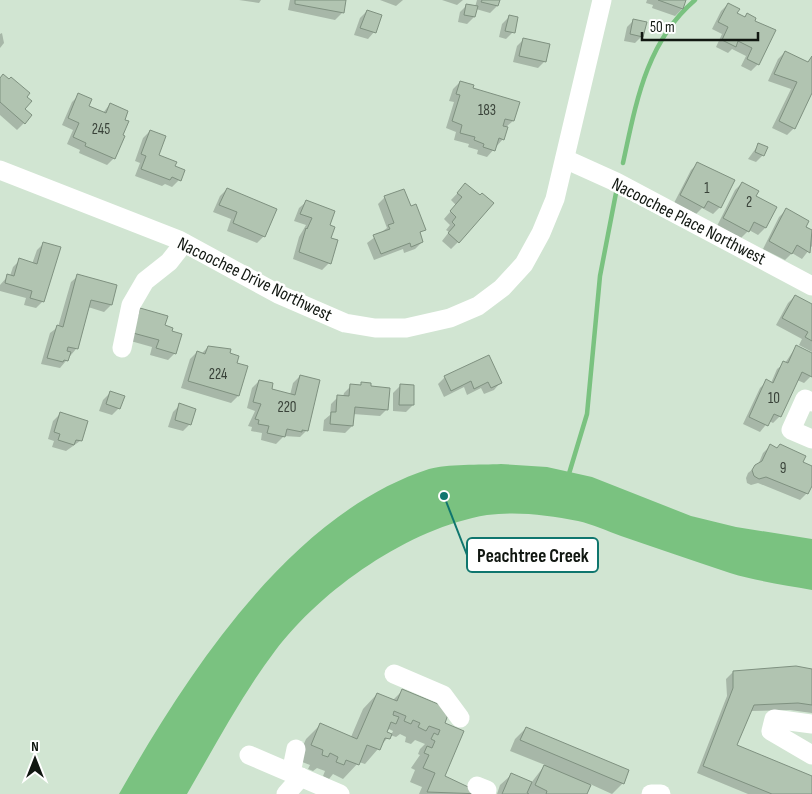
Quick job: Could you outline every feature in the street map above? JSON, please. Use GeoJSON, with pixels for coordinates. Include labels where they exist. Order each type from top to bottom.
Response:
{"type":"FeatureCollection","features":[{"type":"Feature","properties":{"kind":"street","name":"Nacoochee Drive Northwest"},"geometry":{"type":"LineString","coordinates":[[0,170],[184,243],[278,294],[345,323],[375,328],[406,328],[450,318],[478,306],[502,288],[524,264],[542,233],[555,199],[566,159],[602,0]]}},
{"type":"Feature","properties":{"kind":"street","name":"Nacoochee Place Northwest"},"geometry":{"type":"LineString","coordinates":[[566,159],[624,187],[812,286]]}},
{"type":"Feature","properties":{"kind":"street"},"geometry":{"type":"LineString","coordinates":[[122,348],[131,305],[145,280],[169,262],[184,243]]}},
{"type":"Feature","properties":{"kind":"street"},"geometry":{"type":"LineString","coordinates":[[812,402],[805,398],[791,430],[812,439]]}},
{"type":"Feature","properties":{"kind":"street"},"geometry":{"type":"LineString","coordinates":[[394,674],[443,695],[460,718]]}},
{"type":"Feature","properties":{"kind":"street"},"geometry":{"type":"LineString","coordinates":[[812,724],[774,719],[771,732],[812,755]]}},
{"type":"Feature","properties":{"kind":"street"},"geometry":{"type":"LineString","coordinates":[[286,794],[297,782],[296,749]]}},
{"type":"Feature","properties":{"kind":"street"},"geometry":{"type":"LineString","coordinates":[[249,755],[297,782],[340,794]]}},
{"type":"Feature","properties":{"kind":"street"},"geometry":{"type":"LineString","coordinates":[[651,794],[661,794]]}},
{"type":"Feature","properties":{"kind":"shaded area"},"geometry":{"type":"Polygon","coordinates":[[[501,464],[547,467],[592,477],[691,516],[736,527],[812,539],[812,590],[760,581],[730,573],[578,521],[544,515],[510,513],[487,515],[457,522],[398,547],[369,565],[317,605],[294,628],[275,651],[251,686],[187,794],[119,794],[146,747],[210,650],[247,603],[288,560],[331,522],[379,491],[429,469],[454,465],[501,464]]]}},
{"type":"Feature","properties":{"kind":"building"},"geometry":{"type":"Polygon","coordinates":[[[295,0],[346,0],[344,13],[295,4],[295,0]]]}},
{"type":"Feature","properties":{"kind":"building"},"geometry":{"type":"Polygon","coordinates":[[[482,0],[500,0],[498,6],[481,2],[482,0]]]}},
{"type":"Feature","properties":{"kind":"building"},"geometry":{"type":"Polygon","coordinates":[[[658,0],[686,0],[683,9],[658,0]]]}},
{"type":"Feature","properties":{"kind":"building"},"geometry":{"type":"Polygon","coordinates":[[[728,3],[740,9],[737,13],[745,17],[747,13],[756,18],[755,21],[776,30],[759,65],[747,59],[752,48],[738,41],[736,47],[722,40],[728,27],[718,22],[728,3]]]}},
{"type":"Feature","properties":{"kind":"building"},"geometry":{"type":"Polygon","coordinates":[[[466,4],[478,6],[475,17],[464,15],[466,4]]]}},
{"type":"Feature","properties":{"kind":"building"},"geometry":{"type":"Polygon","coordinates":[[[367,10],[382,15],[376,33],[360,28],[367,10]]]}},
{"type":"Feature","properties":{"kind":"building"},"geometry":{"type":"Polygon","coordinates":[[[509,15],[518,17],[515,33],[505,31],[509,15]]]}},
{"type":"Feature","properties":{"kind":"building"},"geometry":{"type":"Polygon","coordinates":[[[633,19],[647,22],[643,37],[630,34],[633,19]]]}},
{"type":"Feature","properties":{"kind":"building"},"geometry":{"type":"Polygon","coordinates":[[[523,38],[550,44],[546,62],[519,56],[523,38]]]}},
{"type":"Feature","properties":{"kind":"building"},"geometry":{"type":"Polygon","coordinates":[[[785,51],[808,62],[812,56],[812,93],[795,129],[779,121],[797,82],[774,74],[785,51]]]}},
{"type":"Feature","properties":{"kind":"building"},"geometry":{"type":"Polygon","coordinates":[[[3,74],[9,79],[11,77],[30,93],[27,97],[32,101],[25,109],[32,115],[25,124],[0,102],[0,78],[3,74]]]}},
{"type":"Feature","properties":{"kind":"building"},"geometry":{"type":"Polygon","coordinates":[[[460,81],[474,85],[473,88],[520,102],[514,121],[505,119],[503,126],[508,127],[504,140],[499,138],[495,151],[483,147],[484,144],[474,140],[475,137],[460,133],[462,125],[452,121],[460,95],[456,94],[460,81]]]}},
{"type":"Feature","properties":{"kind":"building"},"geometry":{"type":"Polygon","coordinates":[[[78,93],[92,99],[89,106],[106,113],[110,103],[128,111],[125,120],[129,121],[123,135],[125,136],[115,159],[85,146],[86,143],[73,137],[79,123],[68,118],[78,93]]]}},
{"type":"Feature","properties":{"kind":"building"},"geometry":{"type":"Polygon","coordinates":[[[150,130],[166,136],[159,155],[177,162],[175,166],[185,170],[181,181],[172,177],[170,180],[141,169],[146,156],[141,154],[150,130]]]}},
{"type":"Feature","properties":{"kind":"building"},"geometry":{"type":"Polygon","coordinates":[[[758,143],[768,147],[764,156],[755,152],[758,143]]]}},
{"type":"Feature","properties":{"kind":"building"},"geometry":{"type":"Polygon","coordinates":[[[697,162],[735,180],[721,208],[708,201],[704,208],[680,195],[697,162]]]}},
{"type":"Feature","properties":{"kind":"building"},"geometry":{"type":"Polygon","coordinates":[[[742,182],[759,191],[756,196],[777,207],[766,228],[754,222],[749,232],[723,218],[742,182]]]}},
{"type":"Feature","properties":{"kind":"building"},"geometry":{"type":"Polygon","coordinates":[[[465,183],[494,203],[459,243],[448,233],[455,225],[452,222],[456,217],[450,211],[462,197],[457,193],[465,183]]]}},
{"type":"Feature","properties":{"kind":"building"},"geometry":{"type":"Polygon","coordinates":[[[227,188],[277,209],[265,237],[233,223],[237,212],[219,205],[227,188]]]}},
{"type":"Feature","properties":{"kind":"building"},"geometry":{"type":"Polygon","coordinates":[[[404,189],[411,206],[416,204],[426,230],[420,232],[423,242],[411,247],[410,243],[381,254],[373,235],[390,229],[388,225],[394,223],[384,196],[404,189]]]}},
{"type":"Feature","properties":{"kind":"building"},"geometry":{"type":"Polygon","coordinates":[[[306,200],[335,211],[330,225],[335,227],[331,238],[338,240],[331,264],[299,252],[306,228],[312,218],[300,214],[306,200]]]}},
{"type":"Feature","properties":{"kind":"building"},"geometry":{"type":"Polygon","coordinates":[[[786,208],[809,221],[806,227],[812,230],[810,253],[797,245],[792,254],[769,241],[786,208]]]}},
{"type":"Feature","properties":{"kind":"building"},"geometry":{"type":"Polygon","coordinates":[[[43,242],[61,247],[44,302],[30,298],[32,291],[5,283],[7,274],[14,276],[19,258],[37,264],[43,242]]]}},
{"type":"Feature","properties":{"kind":"building"},"geometry":{"type":"Polygon","coordinates":[[[77,274],[117,285],[112,305],[91,300],[78,349],[68,347],[67,351],[71,352],[68,361],[64,360],[63,362],[47,358],[57,325],[63,327],[77,274]]]}},
{"type":"Feature","properties":{"kind":"building"},"geometry":{"type":"Polygon","coordinates":[[[795,295],[812,304],[812,341],[805,337],[808,332],[782,318],[795,295]]]}},
{"type":"Feature","properties":{"kind":"building"},"geometry":{"type":"Polygon","coordinates":[[[140,308],[168,316],[165,325],[173,328],[172,331],[182,334],[176,354],[156,348],[159,340],[133,333],[140,308]]]}},
{"type":"Feature","properties":{"kind":"building"},"geometry":{"type":"Polygon","coordinates":[[[796,345],[812,353],[812,377],[802,372],[781,417],[774,414],[768,426],[749,417],[766,379],[773,383],[783,361],[788,363],[796,345]]]}},
{"type":"Feature","properties":{"kind":"building"},"geometry":{"type":"Polygon","coordinates":[[[208,346],[231,349],[230,353],[239,356],[237,363],[248,366],[239,396],[188,381],[197,351],[205,354],[208,346]]]}},
{"type":"Feature","properties":{"kind":"building"},"geometry":{"type":"Polygon","coordinates":[[[489,355],[502,383],[491,388],[488,382],[474,389],[471,381],[451,391],[444,376],[489,355]]]}},
{"type":"Feature","properties":{"kind":"building"},"geometry":{"type":"Polygon","coordinates":[[[300,375],[320,380],[308,431],[302,430],[302,432],[287,429],[285,437],[267,433],[269,426],[258,424],[259,420],[255,419],[261,404],[253,402],[259,380],[273,383],[272,389],[295,395],[300,375]]]}},
{"type":"Feature","properties":{"kind":"building"},"geometry":{"type":"Polygon","coordinates":[[[361,382],[371,383],[371,386],[390,388],[388,410],[355,407],[353,426],[330,424],[331,412],[336,412],[337,395],[349,396],[350,384],[361,385],[361,382]]]}},
{"type":"Feature","properties":{"kind":"building"},"geometry":{"type":"Polygon","coordinates":[[[400,384],[414,385],[414,405],[399,405],[400,384]]]}},
{"type":"Feature","properties":{"kind":"building"},"geometry":{"type":"Polygon","coordinates":[[[110,391],[125,396],[120,409],[106,404],[110,391]]]}},
{"type":"Feature","properties":{"kind":"building"},"geometry":{"type":"Polygon","coordinates":[[[179,403],[196,409],[191,425],[175,420],[179,403]]]}},
{"type":"Feature","properties":{"kind":"building"},"geometry":{"type":"Polygon","coordinates":[[[60,412],[88,421],[82,441],[76,440],[74,445],[58,440],[60,434],[54,432],[60,412]]]}},
{"type":"Feature","properties":{"kind":"building"},"geometry":{"type":"Polygon","coordinates":[[[770,444],[777,448],[780,444],[806,456],[803,462],[812,466],[812,486],[808,494],[766,477],[759,479],[754,476],[752,470],[755,465],[762,461],[770,444]]]}},
{"type":"Feature","properties":{"kind":"building"},"geometry":{"type":"Polygon","coordinates":[[[796,666],[812,669],[812,705],[798,703],[754,705],[737,745],[812,776],[812,794],[772,794],[703,766],[733,688],[733,671],[796,666]]]}},
{"type":"Feature","properties":{"kind":"building"},"geometry":{"type":"Polygon","coordinates":[[[402,689],[450,709],[445,723],[464,731],[445,776],[483,794],[427,792],[435,773],[423,768],[429,755],[424,753],[427,746],[432,748],[435,741],[431,739],[434,733],[438,735],[440,730],[429,726],[426,731],[418,727],[420,723],[413,720],[411,724],[404,721],[406,716],[394,711],[393,715],[399,717],[396,724],[391,722],[387,732],[392,734],[390,739],[385,738],[380,750],[367,745],[359,765],[346,760],[344,765],[336,762],[338,757],[330,753],[328,757],[322,755],[323,750],[311,745],[320,723],[357,739],[377,693],[397,701],[402,689]]]}},
{"type":"Feature","properties":{"kind":"building"},"geometry":{"type":"Polygon","coordinates":[[[526,727],[629,770],[624,784],[520,740],[526,727]]]}},
{"type":"Feature","properties":{"kind":"building"},"geometry":{"type":"Polygon","coordinates":[[[544,765],[591,785],[587,794],[546,794],[547,791],[535,785],[544,765]]]}},
{"type":"Feature","properties":{"kind":"building"},"geometry":{"type":"Polygon","coordinates":[[[511,773],[532,782],[527,793],[529,794],[502,794],[511,773]]]}},
{"type":"Feature","properties":{"kind":"waterway"},"geometry":{"type":"LineString","coordinates":[[623,163],[639,96],[654,54],[678,17],[695,0]]}},
{"type":"Feature","properties":{"kind":"waterway"},"geometry":{"type":"LineString","coordinates":[[568,477],[587,414],[600,276],[616,193]]}},
{"type":"Feature","properties":{"kind":"place","name":"Peachtree Creek"},"geometry":{"type":"Point","coordinates":[444,496]}}]}
